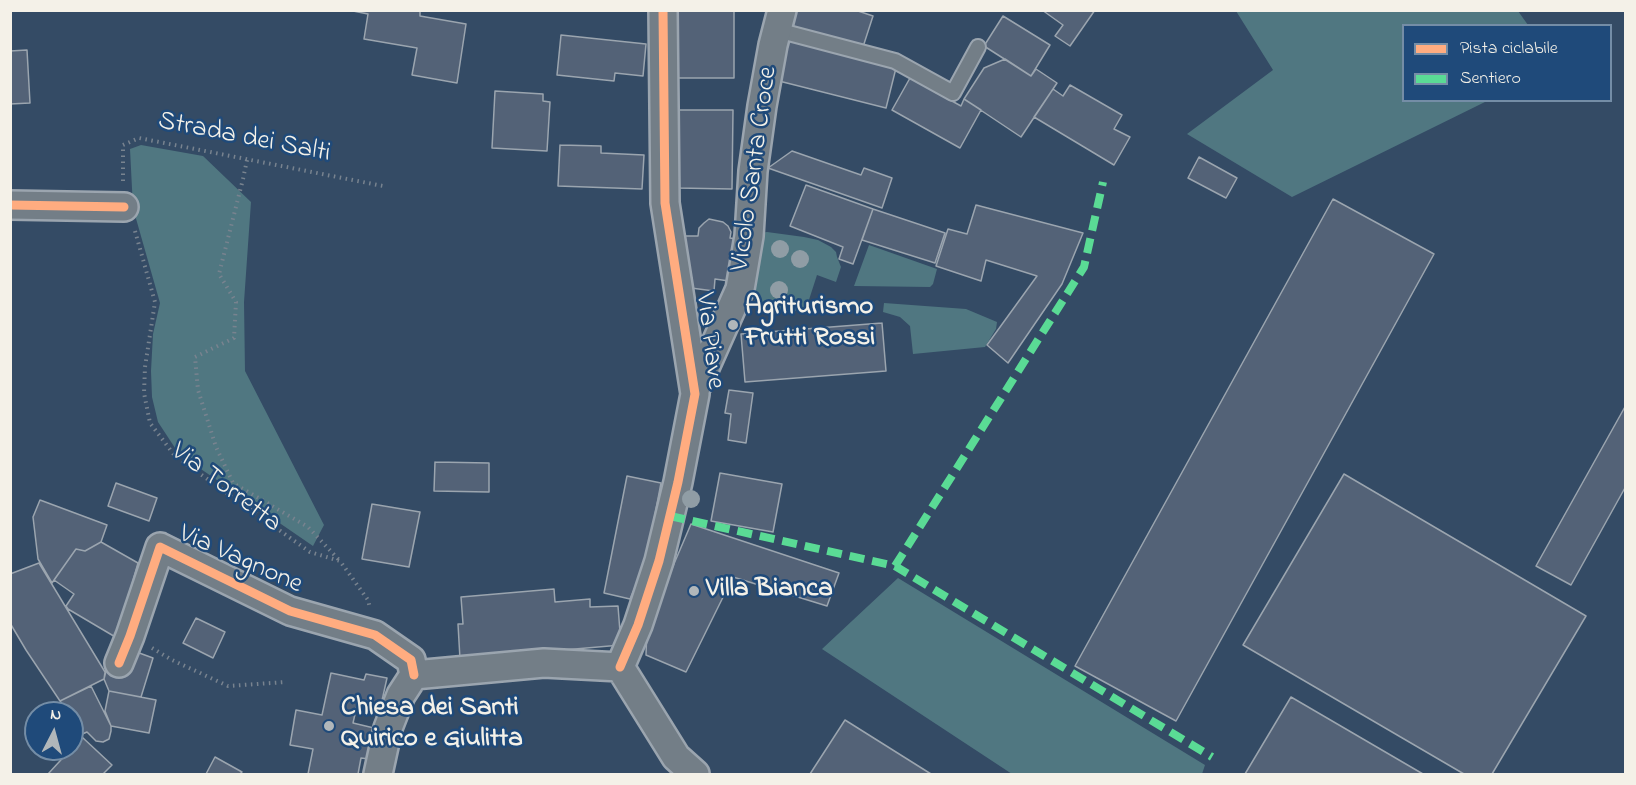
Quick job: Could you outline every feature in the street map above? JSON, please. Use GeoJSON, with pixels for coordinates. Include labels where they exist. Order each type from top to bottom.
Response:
{"type":"FeatureCollection","features":[{"type":"Feature","properties":{"kind":"street","name":"Via Piave"},"geometry":{"type":"LineString","coordinates":[[620,667],[638,625],[659,561],[678,482],[695,390],[665,203],[663,10]]}},
{"type":"Feature","properties":{"kind":"street","name":"Vicolo Santa Croce"},"geometry":{"type":"LineString","coordinates":[[695,390],[740,289],[749,236],[753,171],[762,106],[779,20]]}},
{"type":"Feature","properties":{"kind":"street"},"geometry":{"type":"LineString","coordinates":[[10,205],[124,207]]}},
{"type":"Feature","properties":{"kind":"street","name":"Via Vagnone"},"geometry":{"type":"LineString","coordinates":[[119,663],[160,547],[290,611],[375,635],[412,668]]}},
{"type":"Feature","properties":{"kind":"street"},"geometry":{"type":"LineString","coordinates":[[378,774],[388,728],[412,668],[544,663],[620,667],[676,757],[695,774]]}},
{"type":"Feature","properties":{"kind":"lane"},"geometry":{"type":"LineString","coordinates":[[779,20],[895,61],[954,93],[978,47]]}},
{"type":"Feature","properties":{"kind":"path"},"geometry":{"type":"LineString","coordinates":[[247,160],[219,274],[236,302],[234,338],[195,357],[198,390],[216,447],[233,483],[308,527],[340,561],[368,600],[375,635]]}},
{"type":"Feature","properties":{"kind":"path"},"geometry":{"type":"LineString","coordinates":[[172,660],[228,686],[286,682]]}},
{"type":"Feature","properties":{"kind":"green space"},"geometry":{"type":"Polygon","coordinates":[[[1236,11],[1518,11],[1527,24],[1402,24],[1402,102],[1485,102],[1292,197],[1187,134],[1273,70],[1236,11]]]}},
{"type":"Feature","properties":{"kind":"green space"},"geometry":{"type":"Polygon","coordinates":[[[141,145],[203,156],[251,202],[244,302],[245,371],[324,525],[313,546],[179,454],[158,422],[152,397],[151,371],[153,334],[160,303],[133,208],[130,149],[141,145]]]}},
{"type":"Feature","properties":{"kind":"green space"},"geometry":{"type":"Polygon","coordinates":[[[761,233],[818,240],[831,247],[836,252],[841,267],[836,282],[817,275],[807,306],[795,311],[772,311],[754,306],[761,233]]]}},
{"type":"Feature","properties":{"kind":"green space"},"geometry":{"type":"Polygon","coordinates":[[[869,245],[937,269],[933,284],[930,287],[854,286],[869,245]]]}},
{"type":"Feature","properties":{"kind":"green space"},"geometry":{"type":"Polygon","coordinates":[[[884,303],[966,309],[997,322],[996,329],[985,347],[913,354],[910,326],[900,317],[883,312],[884,303]]]}},
{"type":"Feature","properties":{"kind":"green space"},"geometry":{"type":"Polygon","coordinates":[[[898,578],[1205,765],[1202,774],[1012,774],[822,649],[898,578]]]}},
{"type":"Feature","properties":{"kind":"building"},"geometry":{"type":"Polygon","coordinates":[[[348,10],[420,10],[420,16],[466,24],[457,83],[412,75],[417,48],[364,39],[368,14],[348,10]]]}},
{"type":"Feature","properties":{"kind":"building"},"geometry":{"type":"Polygon","coordinates":[[[677,10],[734,10],[734,78],[677,78],[677,10]]]}},
{"type":"Feature","properties":{"kind":"building"},"geometry":{"type":"Polygon","coordinates":[[[791,10],[855,10],[873,16],[862,50],[786,25],[791,10]]]}},
{"type":"Feature","properties":{"kind":"building"},"geometry":{"type":"Polygon","coordinates":[[[1042,10],[1095,10],[1070,46],[1055,36],[1063,25],[1042,10]]]}},
{"type":"Feature","properties":{"kind":"building"},"geometry":{"type":"Polygon","coordinates":[[[1003,16],[1050,45],[1031,76],[984,46],[1003,16]]]}},
{"type":"Feature","properties":{"kind":"building"},"geometry":{"type":"Polygon","coordinates":[[[561,35],[646,44],[643,76],[615,73],[614,81],[557,75],[561,35]]]}},
{"type":"Feature","properties":{"kind":"building"},"geometry":{"type":"Polygon","coordinates":[[[786,40],[896,68],[886,108],[775,80],[786,40]]]}},
{"type":"Feature","properties":{"kind":"building"},"geometry":{"type":"Polygon","coordinates":[[[27,50],[30,103],[10,104],[10,51],[27,50]]]}},
{"type":"Feature","properties":{"kind":"building"},"geometry":{"type":"Polygon","coordinates":[[[1005,59],[1031,76],[1036,69],[1057,83],[1021,137],[964,99],[984,68],[1005,59]]]}},
{"type":"Feature","properties":{"kind":"building"},"geometry":{"type":"Polygon","coordinates":[[[910,78],[961,106],[964,99],[981,110],[960,148],[892,110],[910,78]]]}},
{"type":"Feature","properties":{"kind":"building"},"geometry":{"type":"Polygon","coordinates":[[[1070,85],[1122,115],[1114,129],[1130,137],[1114,165],[1034,117],[1053,89],[1063,96],[1070,85]]]}},
{"type":"Feature","properties":{"kind":"building"},"geometry":{"type":"Polygon","coordinates":[[[495,91],[543,94],[543,101],[550,102],[547,151],[492,148],[495,91]]]}},
{"type":"Feature","properties":{"kind":"building"},"geometry":{"type":"Polygon","coordinates":[[[677,110],[733,110],[732,189],[677,188],[677,110]]]}},
{"type":"Feature","properties":{"kind":"building"},"geometry":{"type":"Polygon","coordinates":[[[560,145],[601,146],[601,153],[644,155],[642,189],[558,186],[560,145]]]}},
{"type":"Feature","properties":{"kind":"building"},"geometry":{"type":"Polygon","coordinates":[[[792,151],[861,175],[864,168],[892,178],[882,208],[768,168],[792,151]]]}},
{"type":"Feature","properties":{"kind":"building"},"geometry":{"type":"Polygon","coordinates":[[[1199,157],[1237,178],[1226,198],[1188,178],[1199,157]]]}},
{"type":"Feature","properties":{"kind":"building"},"geometry":{"type":"Polygon","coordinates":[[[806,185],[873,209],[853,264],[839,259],[843,247],[790,226],[806,185]]]}},
{"type":"Feature","properties":{"kind":"building"},"geometry":{"type":"Polygon","coordinates":[[[1333,199],[1434,254],[1176,721],[1075,666],[1333,199]]]}},
{"type":"Feature","properties":{"kind":"building"},"geometry":{"type":"Polygon","coordinates":[[[976,205],[1083,233],[1062,284],[1008,363],[987,345],[1037,276],[986,260],[981,281],[936,266],[948,229],[967,234],[976,205]]]}},
{"type":"Feature","properties":{"kind":"building"},"geometry":{"type":"Polygon","coordinates":[[[873,209],[945,233],[935,263],[862,240],[873,209]]]}},
{"type":"Feature","properties":{"kind":"building"},"geometry":{"type":"Polygon","coordinates":[[[709,219],[723,222],[728,226],[731,232],[730,238],[744,240],[736,282],[715,279],[714,291],[691,288],[692,278],[681,276],[683,236],[698,236],[699,228],[709,219]]]}},
{"type":"Feature","properties":{"kind":"building"},"geometry":{"type":"Polygon","coordinates":[[[882,323],[886,371],[745,382],[741,334],[882,323]]]}},
{"type":"Feature","properties":{"kind":"building"},"geometry":{"type":"Polygon","coordinates":[[[729,390],[753,393],[746,443],[728,440],[731,414],[725,413],[729,390]]]}},
{"type":"Feature","properties":{"kind":"building"},"geometry":{"type":"Polygon","coordinates":[[[1626,405],[1626,486],[1571,585],[1536,566],[1626,405]]]}},
{"type":"Feature","properties":{"kind":"building"},"geometry":{"type":"Polygon","coordinates":[[[435,462],[489,463],[489,492],[434,491],[435,462]]]}},
{"type":"Feature","properties":{"kind":"building"},"geometry":{"type":"Polygon","coordinates":[[[720,473],[782,484],[773,532],[711,521],[720,473]]]}},
{"type":"Feature","properties":{"kind":"building"},"geometry":{"type":"Polygon","coordinates":[[[1344,474],[1586,616],[1492,774],[1464,774],[1243,645],[1344,474]]]}},
{"type":"Feature","properties":{"kind":"building"},"geometry":{"type":"Polygon","coordinates":[[[627,476],[661,483],[646,562],[630,599],[604,593],[627,476]]]}},
{"type":"Feature","properties":{"kind":"building"},"geometry":{"type":"Polygon","coordinates":[[[116,483],[157,498],[149,521],[108,506],[116,483]]]}},
{"type":"Feature","properties":{"kind":"building"},"geometry":{"type":"Polygon","coordinates":[[[40,500],[107,525],[101,542],[85,551],[76,549],[52,583],[38,559],[33,517],[40,500]]]}},
{"type":"Feature","properties":{"kind":"building"},"geometry":{"type":"Polygon","coordinates":[[[372,504],[420,512],[409,567],[362,559],[372,504]]]}},
{"type":"Feature","properties":{"kind":"building","name":"Villa Bianca"},"geometry":{"type":"Polygon","coordinates":[[[691,524],[839,573],[827,606],[733,577],[686,672],[646,655],[647,627],[691,524]]]}},
{"type":"Feature","properties":{"kind":"building"},"geometry":{"type":"Polygon","coordinates":[[[101,542],[138,563],[117,638],[68,609],[66,606],[74,594],[54,580],[76,549],[85,551],[101,542]]]}},
{"type":"Feature","properties":{"kind":"building"},"geometry":{"type":"Polygon","coordinates":[[[39,563],[105,672],[104,679],[60,701],[10,623],[10,574],[39,563]]]}},
{"type":"Feature","properties":{"kind":"building"},"geometry":{"type":"Polygon","coordinates":[[[554,589],[555,602],[590,599],[590,607],[618,606],[621,645],[460,659],[458,624],[463,624],[461,597],[554,589]]]}},
{"type":"Feature","properties":{"kind":"building"},"geometry":{"type":"Polygon","coordinates":[[[196,618],[225,632],[213,658],[183,643],[196,618]]]}},
{"type":"Feature","properties":{"kind":"building"},"geometry":{"type":"Polygon","coordinates":[[[131,650],[153,658],[141,697],[109,691],[104,679],[107,667],[131,650]]]}},
{"type":"Feature","properties":{"kind":"building","name":"Chiesa dei Santi Quirico e Giulitta"},"geometry":{"type":"Polygon","coordinates":[[[331,673],[364,680],[366,674],[387,678],[381,705],[358,701],[353,723],[374,728],[369,759],[361,758],[358,774],[308,774],[313,749],[290,745],[296,710],[322,715],[331,673]]]}},
{"type":"Feature","properties":{"kind":"building"},"geometry":{"type":"Polygon","coordinates":[[[91,686],[111,726],[109,739],[103,742],[96,741],[87,732],[84,733],[84,701],[60,701],[91,686]]]}},
{"type":"Feature","properties":{"kind":"building"},"geometry":{"type":"Polygon","coordinates":[[[109,691],[156,700],[149,733],[111,726],[105,711],[109,691]]]}},
{"type":"Feature","properties":{"kind":"building"},"geometry":{"type":"Polygon","coordinates":[[[1291,697],[1423,774],[1245,774],[1291,697]]]}},
{"type":"Feature","properties":{"kind":"building"},"geometry":{"type":"Polygon","coordinates":[[[845,720],[931,774],[810,774],[845,720]]]}},
{"type":"Feature","properties":{"kind":"building"},"geometry":{"type":"Polygon","coordinates":[[[84,739],[112,765],[103,774],[48,774],[60,761],[84,761],[84,739]]]}},
{"type":"Feature","properties":{"kind":"building"},"geometry":{"type":"Polygon","coordinates":[[[215,757],[242,772],[240,774],[206,774],[215,757]]]}},
{"type":"Feature","properties":{"kind":"marked path"},"geometry":{"type":"LineString","coordinates":[[895,566],[1084,267],[1103,182]]}},
{"type":"Feature","properties":{"kind":"marked path"},"geometry":{"type":"LineString","coordinates":[[670,516],[895,566],[1212,757]]}},
{"type":"Feature","properties":{"kind":"cycle path"},"geometry":{"type":"LineString","coordinates":[[620,667],[638,625],[659,561],[678,482],[695,394],[665,203],[663,10]]}},
{"type":"Feature","properties":{"kind":"cycle path"},"geometry":{"type":"LineString","coordinates":[[10,205],[124,207]]}},
{"type":"Feature","properties":{"kind":"cycle path"},"geometry":{"type":"LineString","coordinates":[[119,663],[160,547],[290,611],[375,635],[411,660],[414,675]]}},
{"type":"Feature","properties":{"kind":"place","name":"Agriturismo Frutti Rossi"},"geometry":{"type":"Point","coordinates":[733,325]}},
{"type":"Feature","properties":{"kind":"place","name":"Villa Bianca"},"geometry":{"type":"Point","coordinates":[694,591]}},
{"type":"Feature","properties":{"kind":"place","name":"Chiesa dei Santi Quirico e Giulitta"},"geometry":{"type":"Point","coordinates":[329,726]}}]}
